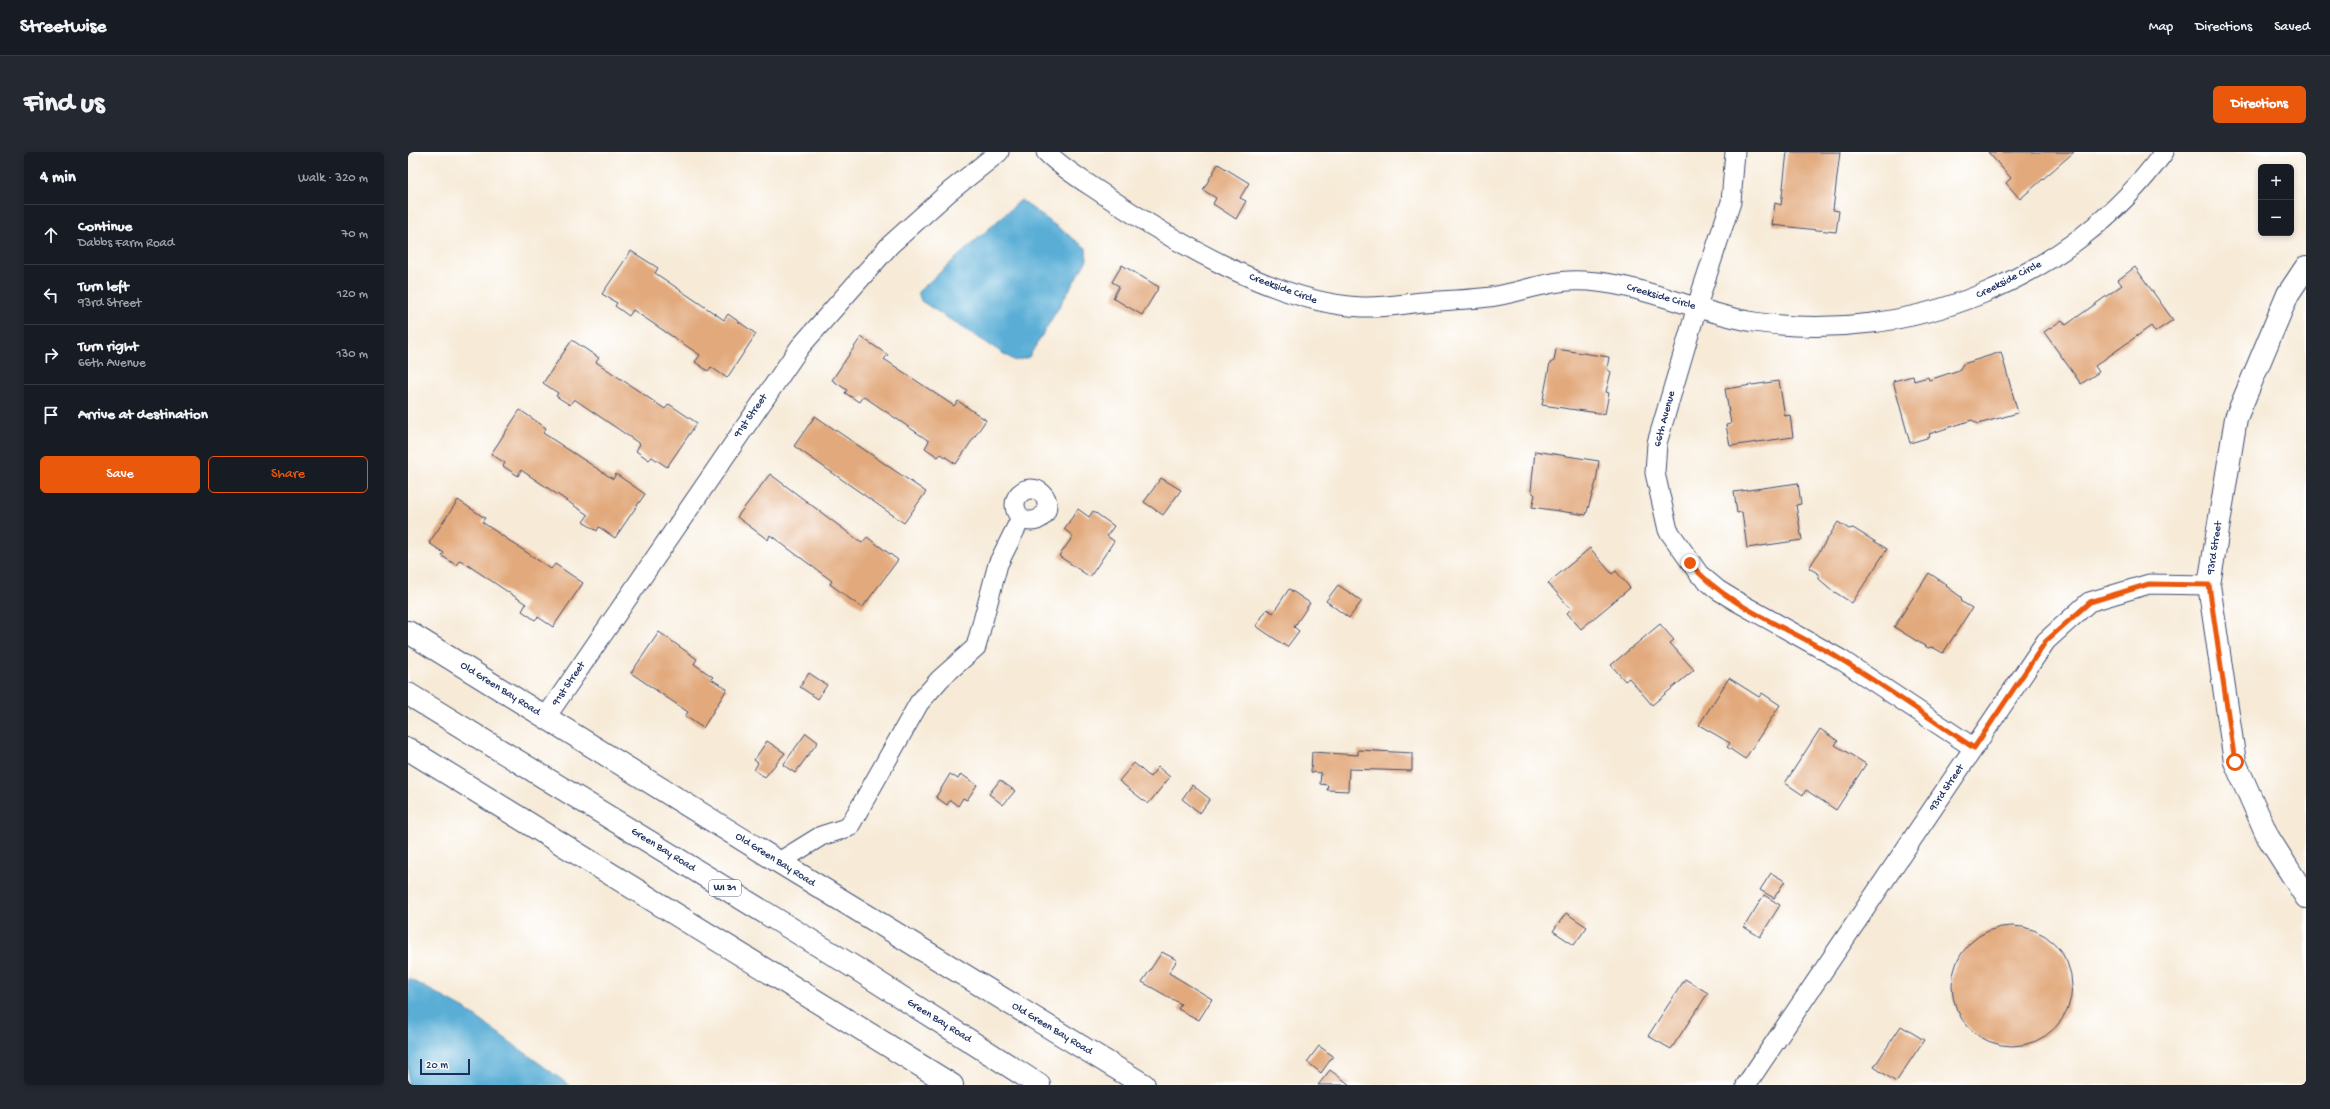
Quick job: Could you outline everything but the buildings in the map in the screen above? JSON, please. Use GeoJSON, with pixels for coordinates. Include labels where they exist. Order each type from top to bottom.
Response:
{"type":"FeatureCollection","features":[{"type":"Feature","properties":{"kind":"street","name":"91st Street"},"geometry":{"type":"LineString","coordinates":[[546,717],[800,347],[890,245],[949,192],[999,152]]}},
{"type":"Feature","properties":{"kind":"street","name":"Creekside Circle"},"geometry":{"type":"LineString","coordinates":[[1046,152],[1084,181],[1142,220],[1244,275],[1321,302],[1364,307],[1493,297],[1568,281],[1626,287],[1751,322],[1821,327],[1852,326],[1910,317],[1979,296],[2043,263],[2103,220],[2143,180],[2164,152]]}},
{"type":"Feature","properties":{"kind":"street","name":"66th Avenue"},"geometry":{"type":"LineString","coordinates":[[1735,152],[1731,202],[1661,429],[1655,458],[1660,502],[1668,530],[1699,574],[1718,590],[1840,659],[1974,748]]}},
{"type":"Feature","properties":{"kind":"street","name":"93rd Street"},"geometry":{"type":"LineString","coordinates":[[1746,1085],[2046,641],[2090,602],[2149,584],[2209,585],[2236,418],[2288,294],[2306,267]]}},
{"type":"Feature","properties":{"kind":"street"},"geometry":{"type":"LineString","coordinates":[[779,862],[821,836],[848,827],[919,703],[940,679],[976,647],[998,564],[1021,518]]}},
{"type":"Feature","properties":{"kind":"street"},"geometry":{"type":"LineString","coordinates":[[2209,585],[2235,762],[2268,836],[2306,897]]}},
{"type":"Feature","properties":{"kind":"street","name":"Old Green Bay Road"},"geometry":{"type":"LineString","coordinates":[[408,632],[779,862],[1144,1085]]}},
{"type":"Feature","properties":{"kind":"street","name":"Green Bay Road"},"geometry":{"type":"LineString","coordinates":[[408,694],[856,969],[1039,1085]]}},
{"type":"Feature","properties":{"kind":"street"},"geometry":{"type":"LineString","coordinates":[[408,749],[952,1085]]}},
{"type":"Feature","properties":{"kind":"water"},"geometry":{"type":"Polygon","coordinates":[[[1021,200],[1086,248],[1087,260],[1029,357],[1015,361],[921,301],[918,292],[1021,200]]]}},
{"type":"Feature","properties":{"kind":"water"},"geometry":{"type":"Polygon","coordinates":[[[408,978],[465,1009],[569,1085],[408,1085],[408,978]]]}},
{"type":"Feature","properties":{"kind":"route"},"geometry":{"type":"LineString","coordinates":[[1690,563],[1699,574],[1718,590],[1840,659],[1974,748],[2046,641],[2090,602],[2149,584],[2209,585],[2235,762]]}}]}
